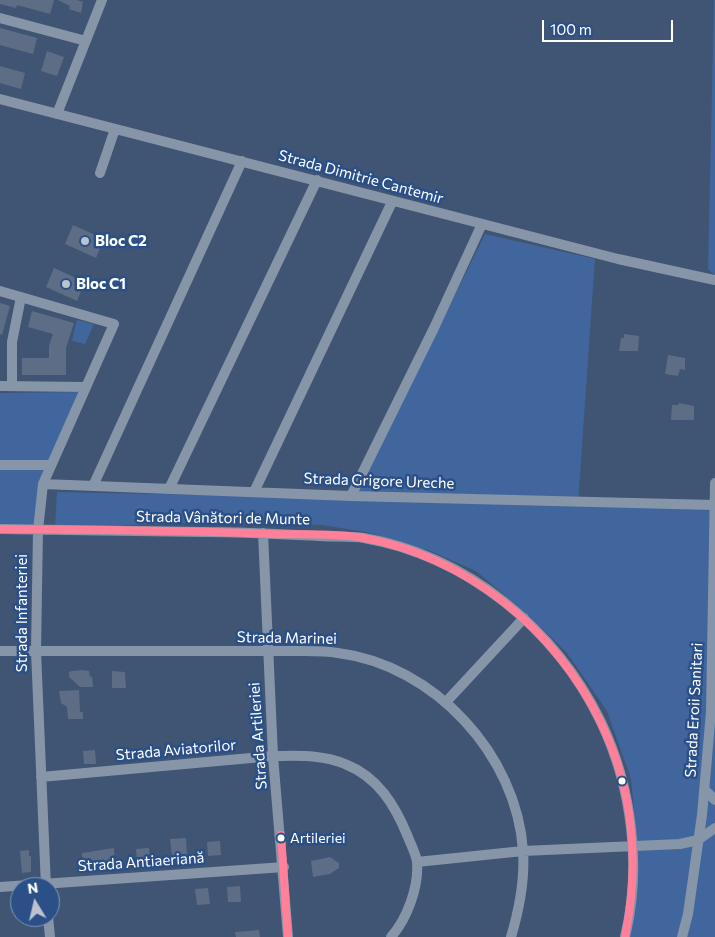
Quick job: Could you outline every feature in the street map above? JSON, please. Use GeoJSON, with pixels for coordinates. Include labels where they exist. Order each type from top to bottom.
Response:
{"type":"FeatureCollection","features":[{"type":"Feature","properties":{"kind":"street"},"geometry":{"type":"LineString","coordinates":[[57,114],[102,0]]}},
{"type":"Feature","properties":{"kind":"street"},"geometry":{"type":"LineString","coordinates":[[0,18],[86,41]]}},
{"type":"Feature","properties":{"kind":"street","name":"Strada Dimitrie Cantemir"},"geometry":{"type":"LineString","coordinates":[[0,99],[317,180],[392,202],[618,259],[715,280]]}},
{"type":"Feature","properties":{"kind":"street"},"geometry":{"type":"LineString","coordinates":[[100,173],[115,129]]}},
{"type":"Feature","properties":{"kind":"street"},"geometry":{"type":"LineString","coordinates":[[93,486],[242,161]]}},
{"type":"Feature","properties":{"kind":"street"},"geometry":{"type":"LineString","coordinates":[[169,489],[317,180]]}},
{"type":"Feature","properties":{"kind":"street"},"geometry":{"type":"LineString","coordinates":[[254,492],[392,202]]}},
{"type":"Feature","properties":{"kind":"street"},"geometry":{"type":"LineString","coordinates":[[351,496],[434,328],[482,224]]}},
{"type":"Feature","properties":{"kind":"street"},"geometry":{"type":"LineString","coordinates":[[0,291],[21,297],[12,342],[12,386]]}},
{"type":"Feature","properties":{"kind":"street","name":"Strada Infanteriei"},"geometry":{"type":"LineString","coordinates":[[21,297],[114,324],[43,484],[38,530],[36,651],[45,877]]}},
{"type":"Feature","properties":{"kind":"street"},"geometry":{"type":"LineString","coordinates":[[0,386],[86,387]]}},
{"type":"Feature","properties":{"kind":"street"},"geometry":{"type":"LineString","coordinates":[[0,465],[51,465]]}},
{"type":"Feature","properties":{"kind":"street","name":"Strada Eroii Sanitari"},"geometry":{"type":"LineString","coordinates":[[682,937],[688,914],[705,790],[711,712],[715,483]]}},
{"type":"Feature","properties":{"kind":"street","name":"Strada Grigore Ureche"},"geometry":{"type":"LineString","coordinates":[[43,484],[351,496],[714,505]]}},
{"type":"Feature","properties":{"kind":"street","name":"Strada Vânători de Munte"},"geometry":{"type":"LineString","coordinates":[[0,529],[263,533],[364,538],[407,550],[449,567],[488,590],[524,618],[550,644],[573,673],[592,705],[608,738],[621,778],[633,846],[633,885],[625,937]]}},
{"type":"Feature","properties":{"kind":"street","name":"Strada Artileriei"},"geometry":{"type":"LineString","coordinates":[[263,533],[273,756],[284,866],[288,937]]}},
{"type":"Feature","properties":{"kind":"street"},"geometry":{"type":"LineString","coordinates":[[446,702],[524,618]]}},
{"type":"Feature","properties":{"kind":"street","name":"Strada Marinei"},"geometry":{"type":"LineString","coordinates":[[0,651],[339,653],[373,662],[405,676],[446,702],[472,728],[491,755],[515,806],[523,851],[521,889],[511,937]]}},
{"type":"Feature","properties":{"kind":"street","name":"Strada Aviatorilor"},"geometry":{"type":"LineString","coordinates":[[41,777],[273,756],[310,756],[344,763],[365,774],[378,785],[394,806],[417,862],[416,883],[398,928],[391,937]]}},
{"type":"Feature","properties":{"kind":"street"},"geometry":{"type":"LineString","coordinates":[[705,790],[715,800]]}},
{"type":"Feature","properties":{"kind":"street"},"geometry":{"type":"LineString","coordinates":[[417,862],[523,851],[680,844],[698,840],[715,828]]}},
{"type":"Feature","properties":{"kind":"street","name":"Strada Antiaeriană"},"geometry":{"type":"LineString","coordinates":[[60,884],[284,866]]}},
{"type":"Feature","properties":{"kind":"shaded area"},"geometry":{"type":"Polygon","coordinates":[[[715,0],[715,275],[708,269],[715,0]]]}},
{"type":"Feature","properties":{"kind":"shaded area"},"geometry":{"type":"Polygon","coordinates":[[[485,234],[595,259],[578,504],[715,504],[715,937],[627,937],[637,840],[631,779],[607,711],[567,653],[528,615],[476,571],[430,551],[366,532],[322,525],[179,523],[55,528],[57,492],[355,498],[485,234]]]}},
{"type":"Feature","properties":{"kind":"shaded area"},"geometry":{"type":"Polygon","coordinates":[[[77,320],[94,324],[85,344],[72,341],[77,320]]]}},
{"type":"Feature","properties":{"kind":"shaded area"},"geometry":{"type":"Polygon","coordinates":[[[82,392],[38,486],[34,529],[0,528],[0,393],[82,392]]]}},
{"type":"Feature","properties":{"kind":"building"},"geometry":{"type":"Polygon","coordinates":[[[0,0],[54,0],[50,14],[17,5],[16,8],[0,4],[0,0]]]}},
{"type":"Feature","properties":{"kind":"building"},"geometry":{"type":"Polygon","coordinates":[[[58,0],[77,0],[83,2],[81,13],[69,9],[70,6],[58,0]]]}},
{"type":"Feature","properties":{"kind":"building"},"geometry":{"type":"Polygon","coordinates":[[[0,28],[37,38],[33,54],[0,45],[0,28]]]}},
{"type":"Feature","properties":{"kind":"building"},"geometry":{"type":"Polygon","coordinates":[[[47,51],[64,57],[57,76],[41,71],[47,51]]]}},
{"type":"Feature","properties":{"kind":"building"},"geometry":{"type":"Polygon","coordinates":[[[0,66],[25,73],[21,89],[0,83],[0,66]]]}},
{"type":"Feature","properties":{"kind":"building","name":"Bloc C2"},"geometry":{"type":"Polygon","coordinates":[[[73,225],[104,239],[96,258],[65,244],[73,225]]]}},
{"type":"Feature","properties":{"kind":"building","name":"Bloc C1"},"geometry":{"type":"Polygon","coordinates":[[[54,268],[85,282],[77,301],[46,287],[54,268]]]}},
{"type":"Feature","properties":{"kind":"building"},"geometry":{"type":"Polygon","coordinates":[[[0,303],[10,306],[2,335],[0,334],[0,303]]]}},
{"type":"Feature","properties":{"kind":"building"},"geometry":{"type":"Polygon","coordinates":[[[32,311],[74,323],[66,348],[66,375],[22,375],[22,358],[49,358],[49,346],[53,334],[28,327],[32,311]]]}},
{"type":"Feature","properties":{"kind":"building"},"geometry":{"type":"Polygon","coordinates":[[[624,334],[639,336],[638,351],[619,351],[621,338],[624,338],[624,334]]]}},
{"type":"Feature","properties":{"kind":"building"},"geometry":{"type":"Polygon","coordinates":[[[668,355],[685,358],[685,370],[680,369],[678,376],[665,374],[668,355]]]}},
{"type":"Feature","properties":{"kind":"building"},"geometry":{"type":"Polygon","coordinates":[[[679,403],[694,406],[694,420],[671,420],[672,405],[678,405],[679,403]]]}},
{"type":"Feature","properties":{"kind":"building"},"geometry":{"type":"Polygon","coordinates":[[[89,671],[90,677],[92,676],[93,687],[80,687],[69,677],[69,672],[89,671]]]}},
{"type":"Feature","properties":{"kind":"building"},"geometry":{"type":"Polygon","coordinates":[[[112,671],[125,672],[126,688],[112,688],[112,671]]]}},
{"type":"Feature","properties":{"kind":"building"},"geometry":{"type":"Polygon","coordinates":[[[79,690],[80,712],[83,712],[83,719],[68,719],[67,707],[61,703],[59,691],[79,690]]]}},
{"type":"Feature","properties":{"kind":"building"},"geometry":{"type":"Polygon","coordinates":[[[95,750],[96,764],[84,764],[83,751],[95,750]]]}},
{"type":"Feature","properties":{"kind":"building"},"geometry":{"type":"Polygon","coordinates":[[[186,838],[187,856],[172,857],[170,839],[186,838]]]}},
{"type":"Feature","properties":{"kind":"building"},"geometry":{"type":"Polygon","coordinates":[[[220,841],[221,855],[208,856],[207,842],[220,841]]]}},
{"type":"Feature","properties":{"kind":"building"},"geometry":{"type":"Polygon","coordinates":[[[114,848],[115,863],[83,866],[82,853],[114,848]]]}},
{"type":"Feature","properties":{"kind":"building"},"geometry":{"type":"Polygon","coordinates":[[[149,848],[150,862],[137,863],[136,849],[149,848]]]}},
{"type":"Feature","properties":{"kind":"building"},"geometry":{"type":"Polygon","coordinates":[[[29,850],[31,872],[22,873],[20,851],[29,850]]]}},
{"type":"Feature","properties":{"kind":"building"},"geometry":{"type":"Polygon","coordinates":[[[330,857],[339,863],[339,868],[330,874],[313,877],[311,861],[330,857]]]}},
{"type":"Feature","properties":{"kind":"building"},"geometry":{"type":"Polygon","coordinates":[[[240,886],[241,902],[228,902],[227,887],[240,886]]]}},
{"type":"Feature","properties":{"kind":"building"},"geometry":{"type":"Polygon","coordinates":[[[208,888],[210,904],[197,905],[195,889],[208,888]]]}},
{"type":"Feature","properties":{"kind":"building"},"geometry":{"type":"Polygon","coordinates":[[[259,930],[260,937],[236,937],[235,932],[259,930]]]}},
{"type":"Feature","properties":{"kind":"transit line"},"geometry":{"type":"LineString","coordinates":[[0,529],[353,536],[415,552],[463,575],[507,604],[545,640],[578,682],[603,728],[622,778],[631,830],[632,884],[625,937]]}},
{"type":"Feature","properties":{"kind":"transit line"},"geometry":{"type":"LineString","coordinates":[[281,835],[288,937]]}},
{"type":"Feature","properties":{"kind":"place","name":"Bloc C2"},"geometry":{"type":"Point","coordinates":[85,241]}},
{"type":"Feature","properties":{"kind":"place","name":"Bloc C1"},"geometry":{"type":"Point","coordinates":[66,284]}},
{"type":"Feature","properties":{"kind":"place","name":"Artileriei"},"geometry":{"type":"Point","coordinates":[281,838]}}]}
